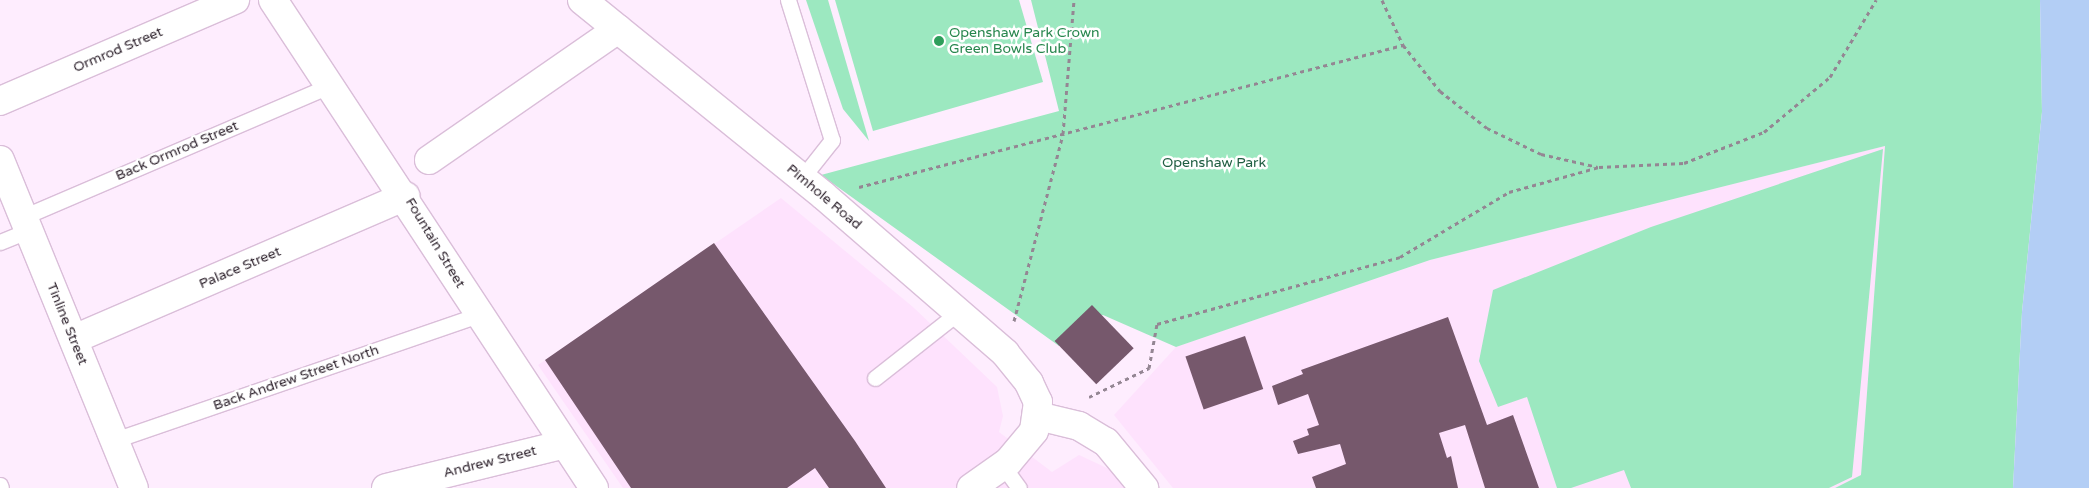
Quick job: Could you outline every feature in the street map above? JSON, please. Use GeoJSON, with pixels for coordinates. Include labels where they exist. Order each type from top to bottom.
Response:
{"type":"FeatureCollection","features":[{"type":"Feature","properties":{"kind":"street","name":"Ormrod Street"},"geometry":{"type":"LineString","coordinates":[[0,101],[235,0]]}},
{"type":"Feature","properties":{"kind":"street","name":"Fountain Street"},"geometry":{"type":"LineString","coordinates":[[273,0],[406,196],[478,315],[594,488]]}},
{"type":"Feature","properties":{"kind":"street","name":"Pimhole Road"},"geometry":{"type":"LineString","coordinates":[[582,0],[824,196],[1005,353],[1033,390],[1038,416]]}},
{"type":"Feature","properties":{"kind":"street"},"geometry":{"type":"LineString","coordinates":[[429,160],[618,29]]}},
{"type":"Feature","properties":{"kind":"street","name":"Tinline Street"},"geometry":{"type":"LineString","coordinates":[[0,160],[134,488]]}},
{"type":"Feature","properties":{"kind":"street","name":"Palace Street"},"geometry":{"type":"LineString","coordinates":[[74,339],[406,196]]}},
{"type":"Feature","properties":{"kind":"street"},"geometry":{"type":"LineString","coordinates":[[970,488],[1003,466],[1031,436],[1038,416],[1079,426],[1106,442],[1144,488]]}},
{"type":"Feature","properties":{"kind":"street","name":"Andrew Street"},"geometry":{"type":"LineString","coordinates":[[386,488],[565,444]]}},
{"type":"Feature","properties":{"kind":"lane"},"geometry":{"type":"LineString","coordinates":[[788,0],[832,140],[802,178]]}},
{"type":"Feature","properties":{"kind":"lane","name":"Back Ormrod Street"},"geometry":{"type":"LineString","coordinates":[[0,242],[26,224],[331,85]]}},
{"type":"Feature","properties":{"kind":"lane"},"geometry":{"type":"LineString","coordinates":[[875,378],[959,312]]}},
{"type":"Feature","properties":{"kind":"lane","name":"Back Andrew Street North"},"geometry":{"type":"LineString","coordinates":[[115,440],[478,315]]}},
{"type":"Feature","properties":{"kind":"lane"},"geometry":{"type":"LineString","coordinates":[[1003,466],[1019,488]]}},
{"type":"Feature","properties":{"kind":"path"},"geometry":{"type":"LineString","coordinates":[[1005,353],[1063,134],[1074,0]]}},
{"type":"Feature","properties":{"kind":"path"},"geometry":{"type":"LineString","coordinates":[[1382,0],[1403,45],[1440,91],[1487,128],[1541,154],[1599,167]]}},
{"type":"Feature","properties":{"kind":"path"},"geometry":{"type":"LineString","coordinates":[[1079,426],[1091,410],[1089,396],[1149,368],[1157,324],[1400,257],[1509,192],[1599,167],[1684,163],[1764,132],[1830,78],[1876,0]]}},
{"type":"Feature","properties":{"kind":"path"},"geometry":{"type":"LineString","coordinates":[[824,196],[1403,45]]}},
{"type":"Feature","properties":{"kind":"shaded area"},"geometry":{"type":"Polygon","coordinates":[[[1885,146],[1861,476],[1835,488],[1173,488],[1114,415],[1176,347],[1430,260],[1885,146]]]}},
{"type":"Feature","properties":{"kind":"shaded area"},"geometry":{"type":"Polygon","coordinates":[[[781,198],[913,307],[997,387],[1003,416],[999,432],[1052,472],[1079,455],[1109,469],[1125,488],[623,488],[538,365],[781,198]]]}},
{"type":"Feature","properties":{"kind":"green space"},"geometry":{"type":"Polygon","coordinates":[[[806,0],[828,0],[869,141],[843,109],[806,0]]]}},
{"type":"Feature","properties":{"kind":"green space","name":"Openshaw Park Crown Green Bowls Club"},"geometry":{"type":"Polygon","coordinates":[[[835,0],[1019,0],[1043,82],[873,131],[835,0]]]}},
{"type":"Feature","properties":{"kind":"green space","name":"Openshaw Park"},"geometry":{"type":"Polygon","coordinates":[[[1031,0],[2040,0],[2042,112],[2022,312],[2013,488],[1835,488],[1861,475],[1885,146],[1430,260],[1176,347],[1103,315],[1083,318],[1059,346],[821,175],[1059,111],[1031,0]]]}},
{"type":"Feature","properties":{"kind":"green space"},"geometry":{"type":"Polygon","coordinates":[[[1883,149],[1852,477],[1829,488],[1631,488],[1624,470],[1571,488],[1557,488],[1527,397],[1498,407],[1479,361],[1493,290],[1651,227],[1883,149]]]}},
{"type":"Feature","properties":{"kind":"water"},"geometry":{"type":"Polygon","coordinates":[[[2040,0],[2089,0],[2089,488],[2013,488],[2022,312],[2042,112],[2040,0]]]}},
{"type":"Feature","properties":{"kind":"building"},"geometry":{"type":"Polygon","coordinates":[[[714,243],[855,441],[886,488],[829,488],[815,468],[787,488],[631,488],[545,360],[714,243]]]}},
{"type":"Feature","properties":{"kind":"building"},"geometry":{"type":"Polygon","coordinates":[[[1092,305],[1134,348],[1096,384],[1055,341],[1092,305]]]}},
{"type":"Feature","properties":{"kind":"building"},"geometry":{"type":"Polygon","coordinates":[[[1448,317],[1487,425],[1513,415],[1539,488],[1485,488],[1465,425],[1439,433],[1447,458],[1451,456],[1458,488],[1316,488],[1312,477],[1346,464],[1340,444],[1298,454],[1293,441],[1309,435],[1307,429],[1319,425],[1308,394],[1278,405],[1272,386],[1303,374],[1301,370],[1448,317]]]}},
{"type":"Feature","properties":{"kind":"building"},"geometry":{"type":"Polygon","coordinates":[[[1245,336],[1263,389],[1204,409],[1185,357],[1245,336]]]}},
{"type":"Feature","properties":{"kind":"place","name":"Openshaw Park Crown Green Bowls Club"},"geometry":{"type":"Point","coordinates":[939,41]}}]}
